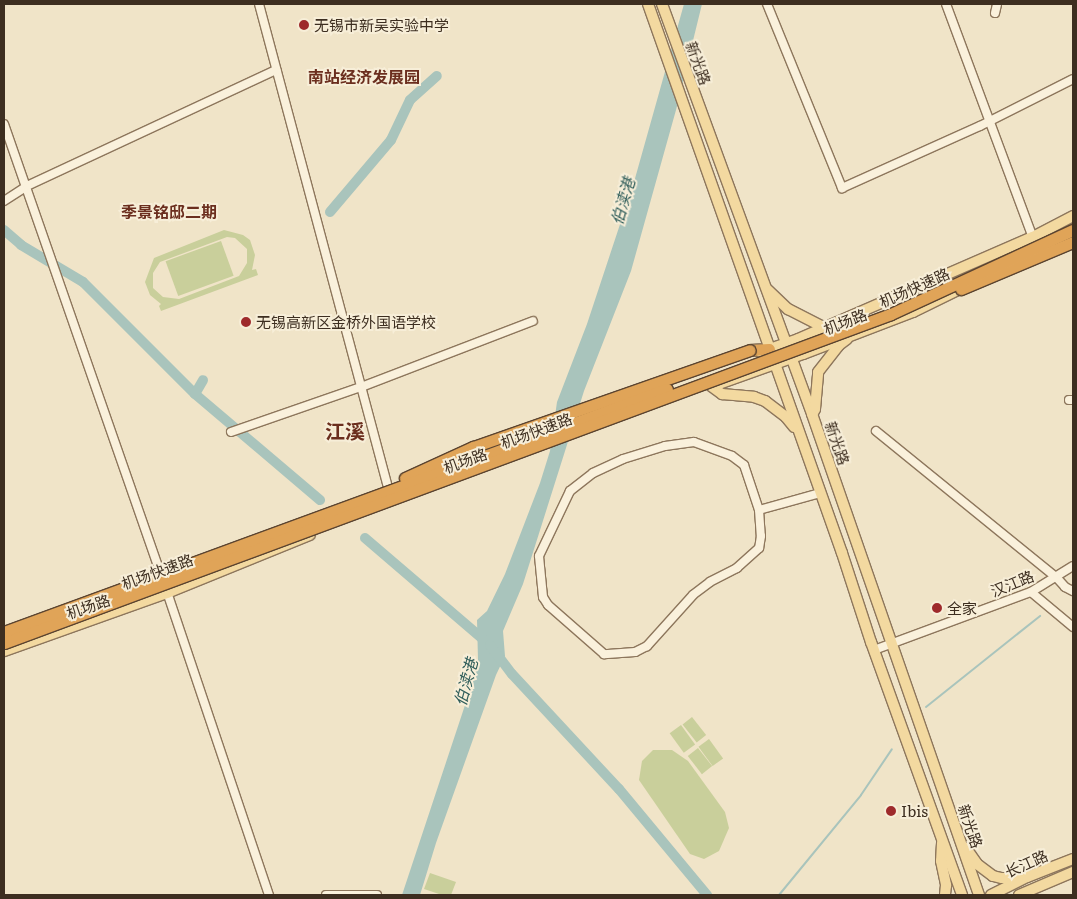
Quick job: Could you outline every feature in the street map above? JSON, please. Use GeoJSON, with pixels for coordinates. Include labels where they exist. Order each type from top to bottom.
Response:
{"type":"FeatureCollection","features":[{"type":"Feature","properties":{"kind":"highway","name":"机场快速路"},"geometry":{"type":"LineString","coordinates":[[4,632],[298,526],[375,495],[888,308],[1073,222]]}},
{"type":"Feature","properties":{"kind":"highway","name":"机场快速路"},"geometry":{"type":"LineString","coordinates":[[4,645],[17,638],[892,314],[1073,230]]}},
{"type":"Feature","properties":{"kind":"highway"},"geometry":{"type":"LineString","coordinates":[[892,314],[991,278],[1073,242]]}},
{"type":"Feature","properties":{"kind":"highway"},"geometry":{"type":"LineString","coordinates":[[375,495],[420,470],[473,447],[713,365],[750,350],[770,349]]}},
{"type":"Feature","properties":{"kind":"main road","name":"新光路"},"geometry":{"type":"LineString","coordinates":[[648,4],[874,650],[962,895]]}},
{"type":"Feature","properties":{"kind":"main road","name":"新光路"},"geometry":{"type":"LineString","coordinates":[[662,4],[812,414],[979,895]]}},
{"type":"Feature","properties":{"kind":"main road","name":"机场路"},"geometry":{"type":"LineString","coordinates":[[4,627],[160,572],[388,486],[426,469],[786,343],[1033,237],[1073,216]]}},
{"type":"Feature","properties":{"kind":"main road","name":"机场路"},"geometry":{"type":"LineString","coordinates":[[4,651],[167,593],[392,502],[775,364],[913,312],[1073,235]]}},
{"type":"Feature","properties":{"kind":"main road"},"geometry":{"type":"LineString","coordinates":[[750,295],[761,298],[765,294],[766,287]]}},
{"type":"Feature","properties":{"kind":"main road"},"geometry":{"type":"LineString","coordinates":[[766,287],[788,309],[823,327]]}},
{"type":"Feature","properties":{"kind":"main road"},"geometry":{"type":"LineString","coordinates":[[812,414],[815,409],[818,372],[839,345],[853,334]]}},
{"type":"Feature","properties":{"kind":"main road"},"geometry":{"type":"LineString","coordinates":[[711,386],[722,394],[754,397],[765,401],[786,417],[798,433]]}},
{"type":"Feature","properties":{"kind":"main road"},"geometry":{"type":"LineString","coordinates":[[942,840],[941,861],[946,885],[945,895]]}},
{"type":"Feature","properties":{"kind":"main road"},"geometry":{"type":"LineString","coordinates":[[961,841],[977,864],[993,876],[1002,878],[1027,877]]}},
{"type":"Feature","properties":{"kind":"main road","name":"长江路"},"geometry":{"type":"LineString","coordinates":[[991,895],[1027,877],[1073,859]]}},
{"type":"Feature","properties":{"kind":"main road","name":"长江路"},"geometry":{"type":"LineString","coordinates":[[1020,895],[1073,872]]}},
{"type":"Feature","properties":{"kind":"street"},"geometry":{"type":"LineString","coordinates":[[259,4],[392,502]]}},
{"type":"Feature","properties":{"kind":"street"},"geometry":{"type":"LineString","coordinates":[[767,4],[842,188],[990,121],[1073,79]]}},
{"type":"Feature","properties":{"kind":"street"},"geometry":{"type":"LineString","coordinates":[[946,4],[1038,252]]}},
{"type":"Feature","properties":{"kind":"street"},"geometry":{"type":"LineString","coordinates":[[995,13],[998,4]]}},
{"type":"Feature","properties":{"kind":"street"},"geometry":{"type":"LineString","coordinates":[[4,201],[27,186],[276,70]]}},
{"type":"Feature","properties":{"kind":"street"},"geometry":{"type":"LineString","coordinates":[[4,124],[160,572],[269,895]]}},
{"type":"Feature","properties":{"kind":"street"},"geometry":{"type":"LineString","coordinates":[[231,432],[361,387],[533,321]]}},
{"type":"Feature","properties":{"kind":"street"},"geometry":{"type":"LineString","coordinates":[[876,431],[1057,578],[1065,587],[1073,591]]}},
{"type":"Feature","properties":{"kind":"street"},"geometry":{"type":"LineString","coordinates":[[694,442],[732,456],[744,465],[759,510],[761,536],[759,548],[737,568],[710,582],[693,595],[647,646],[635,652],[604,654],[548,605],[543,598],[539,556],[570,491],[593,473],[623,459],[665,446],[694,442]]}},
{"type":"Feature","properties":{"kind":"street"},"geometry":{"type":"LineString","coordinates":[[759,510],[820,493]]}},
{"type":"Feature","properties":{"kind":"street","name":"汉江路"},"geometry":{"type":"LineString","coordinates":[[874,650],[1031,592],[1057,578],[1073,566]]}},
{"type":"Feature","properties":{"kind":"street"},"geometry":{"type":"LineString","coordinates":[[1031,592],[1073,627]]}},
{"type":"Feature","properties":{"kind":"street"},"geometry":{"type":"LineString","coordinates":[[326,895],[376,895]]}},
{"type":"Feature","properties":{"kind":"green space"},"geometry":{"type":"Polygon","coordinates":[[[224,230],[243,235],[250,240],[255,255],[252,270],[256,269],[258,275],[161,311],[159,306],[161,304],[150,295],[145,282],[154,258],[224,230]],[[227,237],[160,262],[153,273],[153,288],[163,297],[179,299],[239,276],[247,263],[247,249],[235,238],[227,237]]]}},
{"type":"Feature","properties":{"kind":"green space"},"geometry":{"type":"Polygon","coordinates":[[[221,241],[234,276],[178,296],[166,261],[221,241]]]}},
{"type":"Feature","properties":{"kind":"green space"},"geometry":{"type":"Polygon","coordinates":[[[692,717],[706,735],[697,743],[683,724],[692,717]]]}},
{"type":"Feature","properties":{"kind":"green space"},"geometry":{"type":"Polygon","coordinates":[[[681,725],[695,744],[684,753],[670,733],[681,725]]]}},
{"type":"Feature","properties":{"kind":"green space"},"geometry":{"type":"Polygon","coordinates":[[[709,739],[723,758],[713,766],[698,747],[709,739]]]}},
{"type":"Feature","properties":{"kind":"green space"},"geometry":{"type":"Polygon","coordinates":[[[698,748],[712,766],[702,774],[688,756],[698,748]]]}},
{"type":"Feature","properties":{"kind":"green space"},"geometry":{"type":"Polygon","coordinates":[[[653,750],[672,750],[688,761],[725,812],[729,828],[719,851],[704,859],[690,854],[639,780],[642,761],[653,750]]]}},
{"type":"Feature","properties":{"kind":"green space"},"geometry":{"type":"Polygon","coordinates":[[[430,873],[456,882],[451,895],[442,895],[424,889],[430,873]]]}},
{"type":"Feature","properties":{"kind":"water"},"geometry":{"type":"Polygon","coordinates":[[[684,4],[702,4],[676,110],[631,271],[584,391],[523,584],[503,631],[505,656],[496,675],[436,843],[420,895],[402,895],[474,678],[478,660],[477,620],[487,611],[505,574],[540,483],[550,451],[557,402],[587,324],[634,182],[684,4]]]}},
{"type":"Feature","properties":{"kind":"waterway"},"geometry":{"type":"LineString","coordinates":[[330,212],[391,140],[410,100],[437,76]]}},
{"type":"Feature","properties":{"kind":"waterway"},"geometry":{"type":"LineString","coordinates":[[4,230],[21,245],[83,282],[195,394],[320,500]]}},
{"type":"Feature","properties":{"kind":"waterway"},"geometry":{"type":"LineString","coordinates":[[195,394],[203,380]]}},
{"type":"Feature","properties":{"kind":"waterway"},"geometry":{"type":"LineString","coordinates":[[365,538],[490,645],[512,674],[619,789],[707,895]]}},
{"type":"Feature","properties":{"kind":"waterway"},"geometry":{"type":"LineString","coordinates":[[926,707],[1040,616]]}},
{"type":"Feature","properties":{"kind":"waterway"},"geometry":{"type":"LineString","coordinates":[[779,895],[861,795],[892,749]]}},
{"type":"Feature","properties":{"kind":"place","name":"无锡市新吴实验中学"},"geometry":{"type":"Point","coordinates":[304,25]}},
{"type":"Feature","properties":{"kind":"place","name":"无锡高新区金桥外国语学校"},"geometry":{"type":"Point","coordinates":[246,322]}},
{"type":"Feature","properties":{"kind":"place","name":"全家"},"geometry":{"type":"Point","coordinates":[937,608]}},
{"type":"Feature","properties":{"kind":"place","name":"Ibis"},"geometry":{"type":"Point","coordinates":[891,811]}},
{"type":"Feature","properties":{"kind":"district","name":"南站经济发展园"},"geometry":{"type":"Point","coordinates":[364,76]}},
{"type":"Feature","properties":{"kind":"district","name":"季景铭邸二期"},"geometry":{"type":"Point","coordinates":[169,211]}},
{"type":"Feature","properties":{"kind":"district","name":"江溪"},"geometry":{"type":"Point","coordinates":[345,430]}},
{"type":"Feature","properties":{"kind":"water label","name":"伯渎港"},"geometry":{"type":"Point","coordinates":[622,201]}},
{"type":"Feature","properties":{"kind":"water label","name":"伯渎港"},"geometry":{"type":"Point","coordinates":[465,682]}}]}
